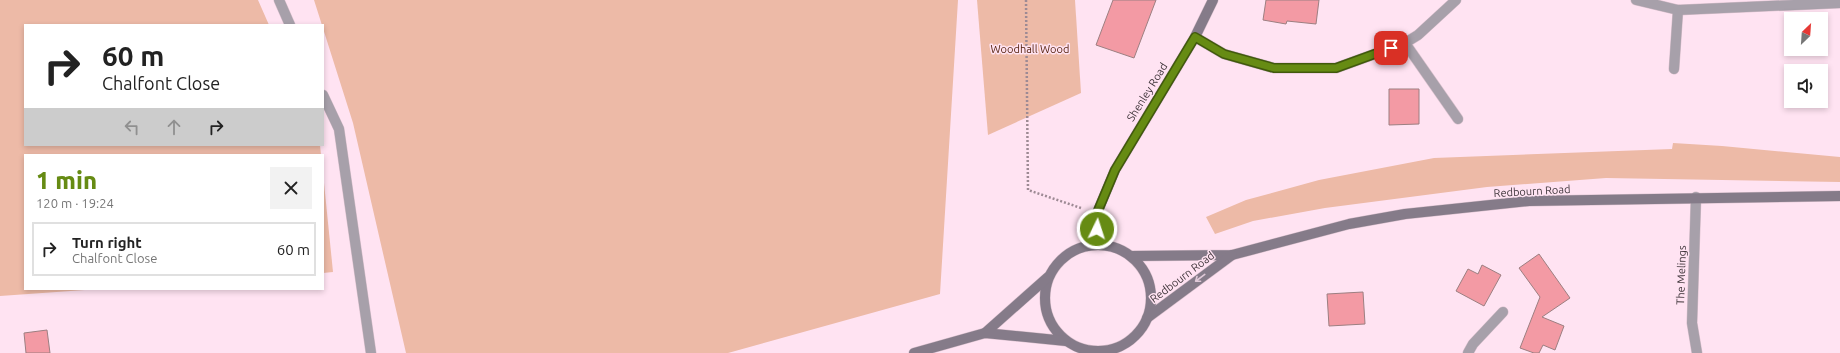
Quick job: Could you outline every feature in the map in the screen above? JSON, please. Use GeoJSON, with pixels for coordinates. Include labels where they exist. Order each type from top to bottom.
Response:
{"type":"FeatureCollection","features":[{"type":"Feature","properties":{"kind":"main road","name":"Shenley Road"},"geometry":{"type":"LineString","coordinates":[[1097,244],[1097,213],[1115,170],[1195,37],[1213,0]]}},
{"type":"Feature","properties":{"kind":"main road","name":"Redbourn Road"},"geometry":{"type":"LineString","coordinates":[[1131,256],[1232,255],[1350,224],[1405,214],[1529,201],[1696,197],[1840,196]]}},
{"type":"Feature","properties":{"kind":"main road"},"geometry":{"type":"LineString","coordinates":[[914,353],[985,333],[1066,341],[1087,350],[1103,352],[1118,347],[1130,340],[1140,330],[1147,318],[1151,301],[1150,285],[1143,269],[1131,256],[1110,245],[1097,244],[1082,247],[1068,253],[1056,264],[1048,277],[1044,292],[1045,308],[1051,323],[1066,341]]}},
{"type":"Feature","properties":{"kind":"main road","name":"Redbourn Road"},"geometry":{"type":"LineString","coordinates":[[1147,318],[1232,255]]}},
{"type":"Feature","properties":{"kind":"main road"},"geometry":{"type":"LineString","coordinates":[[985,333],[1048,277]]}},
{"type":"Feature","properties":{"kind":"street"},"geometry":{"type":"LineString","coordinates":[[279,0],[290,24]]}},
{"type":"Feature","properties":{"kind":"street"},"geometry":{"type":"LineString","coordinates":[[1195,37],[1224,54],[1274,68],[1336,68],[1405,43],[1418,35],[1456,0]]}},
{"type":"Feature","properties":{"kind":"street"},"geometry":{"type":"LineString","coordinates":[[1636,0],[1678,10],[1840,3]]}},
{"type":"Feature","properties":{"kind":"street"},"geometry":{"type":"LineString","coordinates":[[1674,69],[1678,10]]}},
{"type":"Feature","properties":{"kind":"street"},"geometry":{"type":"LineString","coordinates":[[1405,43],[1458,119]]}},
{"type":"Feature","properties":{"kind":"street"},"geometry":{"type":"LineString","coordinates":[[324,97],[339,129],[370,353]]}},
{"type":"Feature","properties":{"kind":"street","name":"The Melings"},"geometry":{"type":"LineString","coordinates":[[1696,197],[1692,323],[1697,353]]}},
{"type":"Feature","properties":{"kind":"street"},"geometry":{"type":"LineString","coordinates":[[1468,353],[1473,344],[1503,312]]}},
{"type":"Feature","properties":{"kind":"path"},"geometry":{"type":"LineString","coordinates":[[1026,0],[1028,190],[1097,213]]}},
{"type":"Feature","properties":{"kind":"green space"},"geometry":{"type":"Polygon","coordinates":[[[0,0],[258,0],[269,24],[24,24],[24,146],[320,146],[321,154],[24,154],[24,290],[85,290],[0,296],[0,0]]]}},
{"type":"Feature","properties":{"kind":"green space"},"geometry":{"type":"Polygon","coordinates":[[[314,0],[958,0],[940,294],[728,353],[406,353],[353,123],[324,32],[324,24],[322,24],[314,0]]]}},
{"type":"Feature","properties":{"kind":"green space","name":"Woodhall Wood"},"geometry":{"type":"Polygon","coordinates":[[[977,0],[1075,0],[1081,93],[988,135],[977,0]]]}},
{"type":"Feature","properties":{"kind":"green space"},"geometry":{"type":"Polygon","coordinates":[[[1673,143],[1840,157],[1840,182],[1606,178],[1487,187],[1325,208],[1253,221],[1215,234],[1206,217],[1246,200],[1319,180],[1434,158],[1672,149],[1673,143]]]}},
{"type":"Feature","properties":{"kind":"green space"},"geometry":{"type":"Polygon","coordinates":[[[324,183],[333,272],[324,273],[324,183]]]}},
{"type":"Feature","properties":{"kind":"building"},"geometry":{"type":"Polygon","coordinates":[[[1113,0],[1156,0],[1134,58],[1096,45],[1113,0]]]}},
{"type":"Feature","properties":{"kind":"building"},"geometry":{"type":"Polygon","coordinates":[[[1266,0],[1319,0],[1316,24],[1287,21],[1286,24],[1263,20],[1266,0]]]}},
{"type":"Feature","properties":{"kind":"building"},"geometry":{"type":"Polygon","coordinates":[[[1389,89],[1419,89],[1419,124],[1389,125],[1389,89]]]}},
{"type":"Feature","properties":{"kind":"building"},"geometry":{"type":"Polygon","coordinates":[[[1539,254],[1570,298],[1542,317],[1564,326],[1555,350],[1543,345],[1539,353],[1534,353],[1520,348],[1540,297],[1519,268],[1539,254]]]}},
{"type":"Feature","properties":{"kind":"building"},"geometry":{"type":"Polygon","coordinates":[[[1482,265],[1501,275],[1484,306],[1456,291],[1468,269],[1478,274],[1482,265]]]}},
{"type":"Feature","properties":{"kind":"building"},"geometry":{"type":"Polygon","coordinates":[[[1363,292],[1365,324],[1329,326],[1327,294],[1363,292]]]}},
{"type":"Feature","properties":{"kind":"building"},"geometry":{"type":"Polygon","coordinates":[[[47,330],[50,353],[26,353],[24,333],[47,330]]]}},
{"type":"Feature","properties":{"kind":"route"},"geometry":{"type":"LineString","coordinates":[[1097,229],[1097,213],[1115,170],[1138,129],[1195,37],[1224,54],[1274,68],[1336,68],[1391,48]]}}]}
